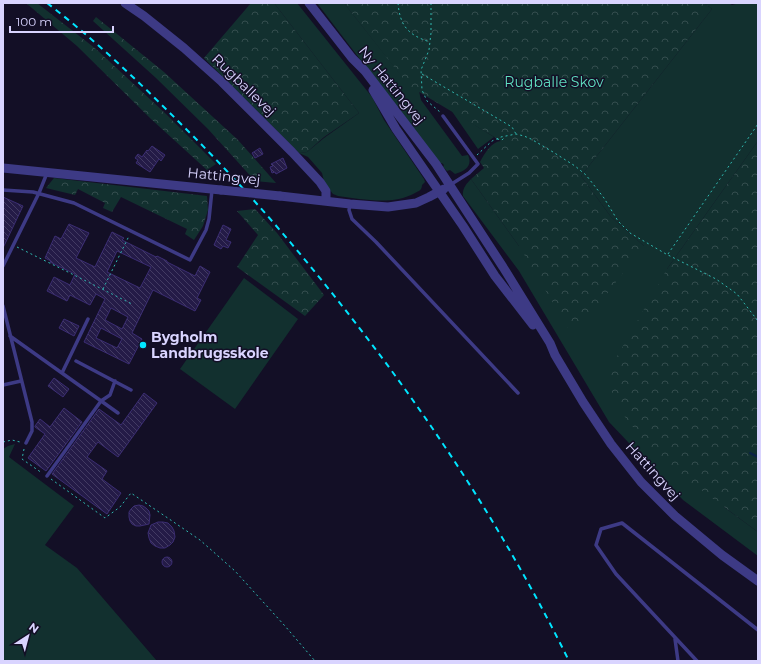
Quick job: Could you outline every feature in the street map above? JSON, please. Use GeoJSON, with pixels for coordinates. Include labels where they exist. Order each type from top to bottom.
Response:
{"type":"FeatureCollection","features":[{"type":"Feature","properties":{"kind":"street","name":"Rugballevej"},"geometry":{"type":"LineString","coordinates":[[125,3],[184,48],[222,82],[320,182],[326,191],[326,201]]}},
{"type":"Feature","properties":{"kind":"street","name":"Ny Hattingvej"},"geometry":{"type":"LineString","coordinates":[[310,3],[352,58],[372,80],[436,164],[450,185]]}},
{"type":"Feature","properties":{"kind":"street","name":"Hattingvej"},"geometry":{"type":"LineString","coordinates":[[352,58],[396,129],[463,226],[495,276],[555,355]]}},
{"type":"Feature","properties":{"kind":"street","name":"Hattingvej"},"geometry":{"type":"LineString","coordinates":[[3,168],[388,207],[416,203],[440,192],[450,185],[503,267],[550,343],[555,355],[583,402],[611,444],[641,482],[675,516],[722,555],[758,581]]}},
{"type":"Feature","properties":{"kind":"street"},"geometry":{"type":"LineString","coordinates":[[440,192],[447,192],[485,248],[503,267]]}},
{"type":"Feature","properties":{"kind":"lane"},"geometry":{"type":"LineString","coordinates":[[443,116],[478,164],[469,173],[450,185]]}},
{"type":"Feature","properties":{"kind":"lane"},"geometry":{"type":"LineString","coordinates":[[3,266],[39,193],[47,172]]}},
{"type":"Feature","properties":{"kind":"lane"},"geometry":{"type":"LineString","coordinates":[[3,190],[39,193],[74,203],[190,260],[206,230],[217,189]]}},
{"type":"Feature","properties":{"kind":"lane"},"geometry":{"type":"LineString","coordinates":[[350,204],[349,210],[352,219],[376,242],[518,393]]}},
{"type":"Feature","properties":{"kind":"lane"},"geometry":{"type":"LineString","coordinates":[[3,306],[32,422],[32,431],[26,443]]}},
{"type":"Feature","properties":{"kind":"lane"},"geometry":{"type":"LineString","coordinates":[[62,373],[88,319]]}},
{"type":"Feature","properties":{"kind":"lane"},"geometry":{"type":"LineString","coordinates":[[10,336],[118,413]]}},
{"type":"Feature","properties":{"kind":"lane"},"geometry":{"type":"LineString","coordinates":[[76,361],[131,390]]}},
{"type":"Feature","properties":{"kind":"lane"},"geometry":{"type":"LineString","coordinates":[[3,385],[22,381]]}},
{"type":"Feature","properties":{"kind":"lane"},"geometry":{"type":"LineString","coordinates":[[47,476],[101,400],[110,395],[115,381]]}},
{"type":"Feature","properties":{"kind":"lane"},"geometry":{"type":"LineString","coordinates":[[697,661],[616,574],[596,546],[601,529],[622,523],[758,630]]}},
{"type":"Feature","properties":{"kind":"lane"},"geometry":{"type":"LineString","coordinates":[[675,638],[678,661]]}},
{"type":"Feature","properties":{"kind":"path"},"geometry":{"type":"LineString","coordinates":[[398,3],[399,14],[404,26],[416,37],[430,42]]}},
{"type":"Feature","properties":{"kind":"path"},"geometry":{"type":"LineString","coordinates":[[431,3],[431,33],[428,50],[421,70],[422,90],[427,101],[443,116]]}},
{"type":"Feature","properties":{"kind":"path"},"geometry":{"type":"LineString","coordinates":[[421,74],[512,127],[516,134]]}},
{"type":"Feature","properties":{"kind":"path"},"geometry":{"type":"LineString","coordinates":[[667,254],[758,124]]}},
{"type":"Feature","properties":{"kind":"path"},"geometry":{"type":"LineString","coordinates":[[474,159],[492,141],[516,134],[531,139],[554,152],[586,176],[604,198],[618,221],[630,233],[716,279],[737,294],[758,321]]}},
{"type":"Feature","properties":{"kind":"path"},"geometry":{"type":"LineString","coordinates":[[103,290],[132,231]]}},
{"type":"Feature","properties":{"kind":"path"},"geometry":{"type":"LineString","coordinates":[[13,245],[132,304]]}},
{"type":"Feature","properties":{"kind":"path"},"geometry":{"type":"LineString","coordinates":[[3,442],[12,440],[26,443],[22,458],[105,518],[120,507],[131,493],[200,540],[235,571],[315,661]]}},
{"type":"Feature","properties":{"kind":"green space"},"geometry":{"type":"Polygon","coordinates":[[[26,3],[37,3],[96,49],[166,114],[216,164],[207,170],[151,119],[77,46],[26,3]]]}},
{"type":"Feature","properties":{"kind":"green space"},"geometry":{"type":"Polygon","coordinates":[[[251,3],[274,3],[359,113],[324,137],[307,152],[299,153],[204,58],[251,3]]]}},
{"type":"Feature","properties":{"kind":"green space"},"geometry":{"type":"Polygon","coordinates":[[[274,3],[297,3],[372,97],[384,120],[424,179],[425,182],[420,190],[406,197],[387,200],[367,200],[338,196],[333,194],[329,189],[324,181],[322,173],[308,157],[299,153],[307,152],[359,113],[274,3]]]}},
{"type":"Feature","properties":{"kind":"green space"},"geometry":{"type":"Polygon","coordinates":[[[317,3],[344,3],[409,85],[419,91],[421,100],[462,156],[468,155],[469,165],[465,170],[455,174],[450,170],[447,171],[443,167],[444,165],[442,163],[440,164],[317,3]]]}},
{"type":"Feature","properties":{"kind":"green space","name":"Rugballe Skov"},"geometry":{"type":"Polygon","coordinates":[[[344,3],[704,3],[712,9],[581,176],[611,217],[644,246],[589,317],[568,328],[519,246],[471,179],[484,168],[480,162],[489,148],[494,143],[501,141],[409,86],[344,3]]]}},
{"type":"Feature","properties":{"kind":"green space"},"geometry":{"type":"Polygon","coordinates":[[[704,3],[729,3],[732,5],[739,3],[758,3],[758,141],[667,269],[724,507],[758,532],[758,556],[683,500],[609,422],[519,271],[463,196],[463,191],[471,179],[519,246],[644,246],[611,217],[581,176],[712,9],[704,3]]]}},
{"type":"Feature","properties":{"kind":"green space"},"geometry":{"type":"Polygon","coordinates":[[[96,17],[164,72],[238,140],[276,183],[255,181],[208,129],[156,78],[93,21],[96,17]]]}},
{"type":"Feature","properties":{"kind":"green space"},"geometry":{"type":"Polygon","coordinates":[[[451,110],[494,137],[478,149],[451,110]]]}},
{"type":"Feature","properties":{"kind":"green space"},"geometry":{"type":"Polygon","coordinates":[[[758,141],[758,532],[655,456],[615,404],[607,374],[667,269],[758,141]]]}},
{"type":"Feature","properties":{"kind":"green space"},"geometry":{"type":"Polygon","coordinates":[[[54,178],[207,196],[208,210],[203,226],[194,240],[185,234],[187,229],[121,197],[112,212],[103,208],[105,203],[78,189],[75,195],[46,188],[54,178]]]}},
{"type":"Feature","properties":{"kind":"green space"},"geometry":{"type":"Polygon","coordinates":[[[255,209],[277,233],[324,295],[305,316],[237,267],[258,235],[237,211],[255,209]]]}},
{"type":"Feature","properties":{"kind":"green space"},"geometry":{"type":"Polygon","coordinates":[[[244,278],[298,319],[235,409],[180,369],[244,278]]]}},
{"type":"Feature","properties":{"kind":"green space"},"geometry":{"type":"Polygon","coordinates":[[[15,444],[9,457],[74,506],[45,545],[77,568],[157,661],[6,661],[3,659],[3,449],[15,444]]]}},
{"type":"Feature","properties":{"kind":"building"},"geometry":{"type":"Polygon","coordinates":[[[152,146],[165,155],[161,161],[159,159],[150,172],[136,163],[138,160],[135,158],[138,154],[142,157],[152,146]]]}},
{"type":"Feature","properties":{"kind":"building"},"geometry":{"type":"Polygon","coordinates":[[[260,148],[263,154],[255,158],[252,153],[260,148]]]}},
{"type":"Feature","properties":{"kind":"building"},"geometry":{"type":"Polygon","coordinates":[[[283,158],[287,168],[276,174],[275,172],[272,173],[270,167],[273,166],[271,164],[283,158]]]}},
{"type":"Feature","properties":{"kind":"building"},"geometry":{"type":"Polygon","coordinates":[[[3,197],[23,206],[3,248],[3,197]]]}},
{"type":"Feature","properties":{"kind":"building"},"geometry":{"type":"Polygon","coordinates":[[[69,224],[89,233],[76,258],[95,267],[112,232],[124,238],[122,240],[195,276],[200,266],[210,272],[197,298],[201,300],[195,311],[153,290],[132,333],[142,339],[129,364],[84,342],[105,299],[96,294],[90,305],[70,295],[67,301],[47,291],[54,277],[70,285],[75,274],[45,258],[55,236],[61,239],[69,224]],[[117,251],[107,272],[140,288],[151,267],[117,251]],[[111,308],[105,320],[122,329],[128,317],[111,308]],[[101,328],[96,338],[117,348],[122,339],[101,328]]]}},
{"type":"Feature","properties":{"kind":"building"},"geometry":{"type":"Polygon","coordinates":[[[223,225],[231,229],[226,240],[231,242],[228,248],[223,246],[221,249],[214,245],[223,225]]]}},
{"type":"Feature","properties":{"kind":"building"},"geometry":{"type":"Polygon","coordinates":[[[64,319],[79,326],[74,336],[59,328],[64,319]]]}},
{"type":"Feature","properties":{"kind":"building"},"geometry":{"type":"Polygon","coordinates":[[[54,378],[69,389],[63,397],[48,386],[54,378]]]}},
{"type":"Feature","properties":{"kind":"building"},"geometry":{"type":"Polygon","coordinates":[[[144,393],[157,403],[118,457],[98,442],[87,457],[107,471],[102,479],[121,493],[107,514],[52,474],[99,409],[121,425],[144,393]]]}},
{"type":"Feature","properties":{"kind":"building"},"geometry":{"type":"Polygon","coordinates":[[[64,408],[82,422],[46,471],[28,458],[45,434],[35,426],[40,419],[50,427],[64,408]]]}},
{"type":"Feature","properties":{"kind":"building"},"geometry":{"type":"Polygon","coordinates":[[[134,506],[143,506],[149,511],[149,524],[136,526],[130,521],[129,512],[134,506]]]}},
{"type":"Feature","properties":{"kind":"building"},"geometry":{"type":"Polygon","coordinates":[[[158,522],[168,523],[174,531],[175,537],[173,542],[165,548],[155,546],[151,543],[149,538],[148,533],[151,525],[158,522]]]}},
{"type":"Feature","properties":{"kind":"building"},"geometry":{"type":"Polygon","coordinates":[[[165,557],[169,557],[171,558],[171,566],[165,567],[162,564],[162,560],[165,557]]]}},
{"type":"Feature","properties":{"kind":"waterway"},"geometry":{"type":"LineString","coordinates":[[750,453],[758,457]]}},
{"type":"Feature","properties":{"kind":"railway"},"geometry":{"type":"LineString","coordinates":[[47,3],[115,60],[201,144],[264,212],[343,307],[406,391],[465,478],[520,568],[569,661]]}},
{"type":"Feature","properties":{"kind":"place","name":"Bygholm Landbrugsskole"},"geometry":{"type":"Point","coordinates":[143,345]}}]}
